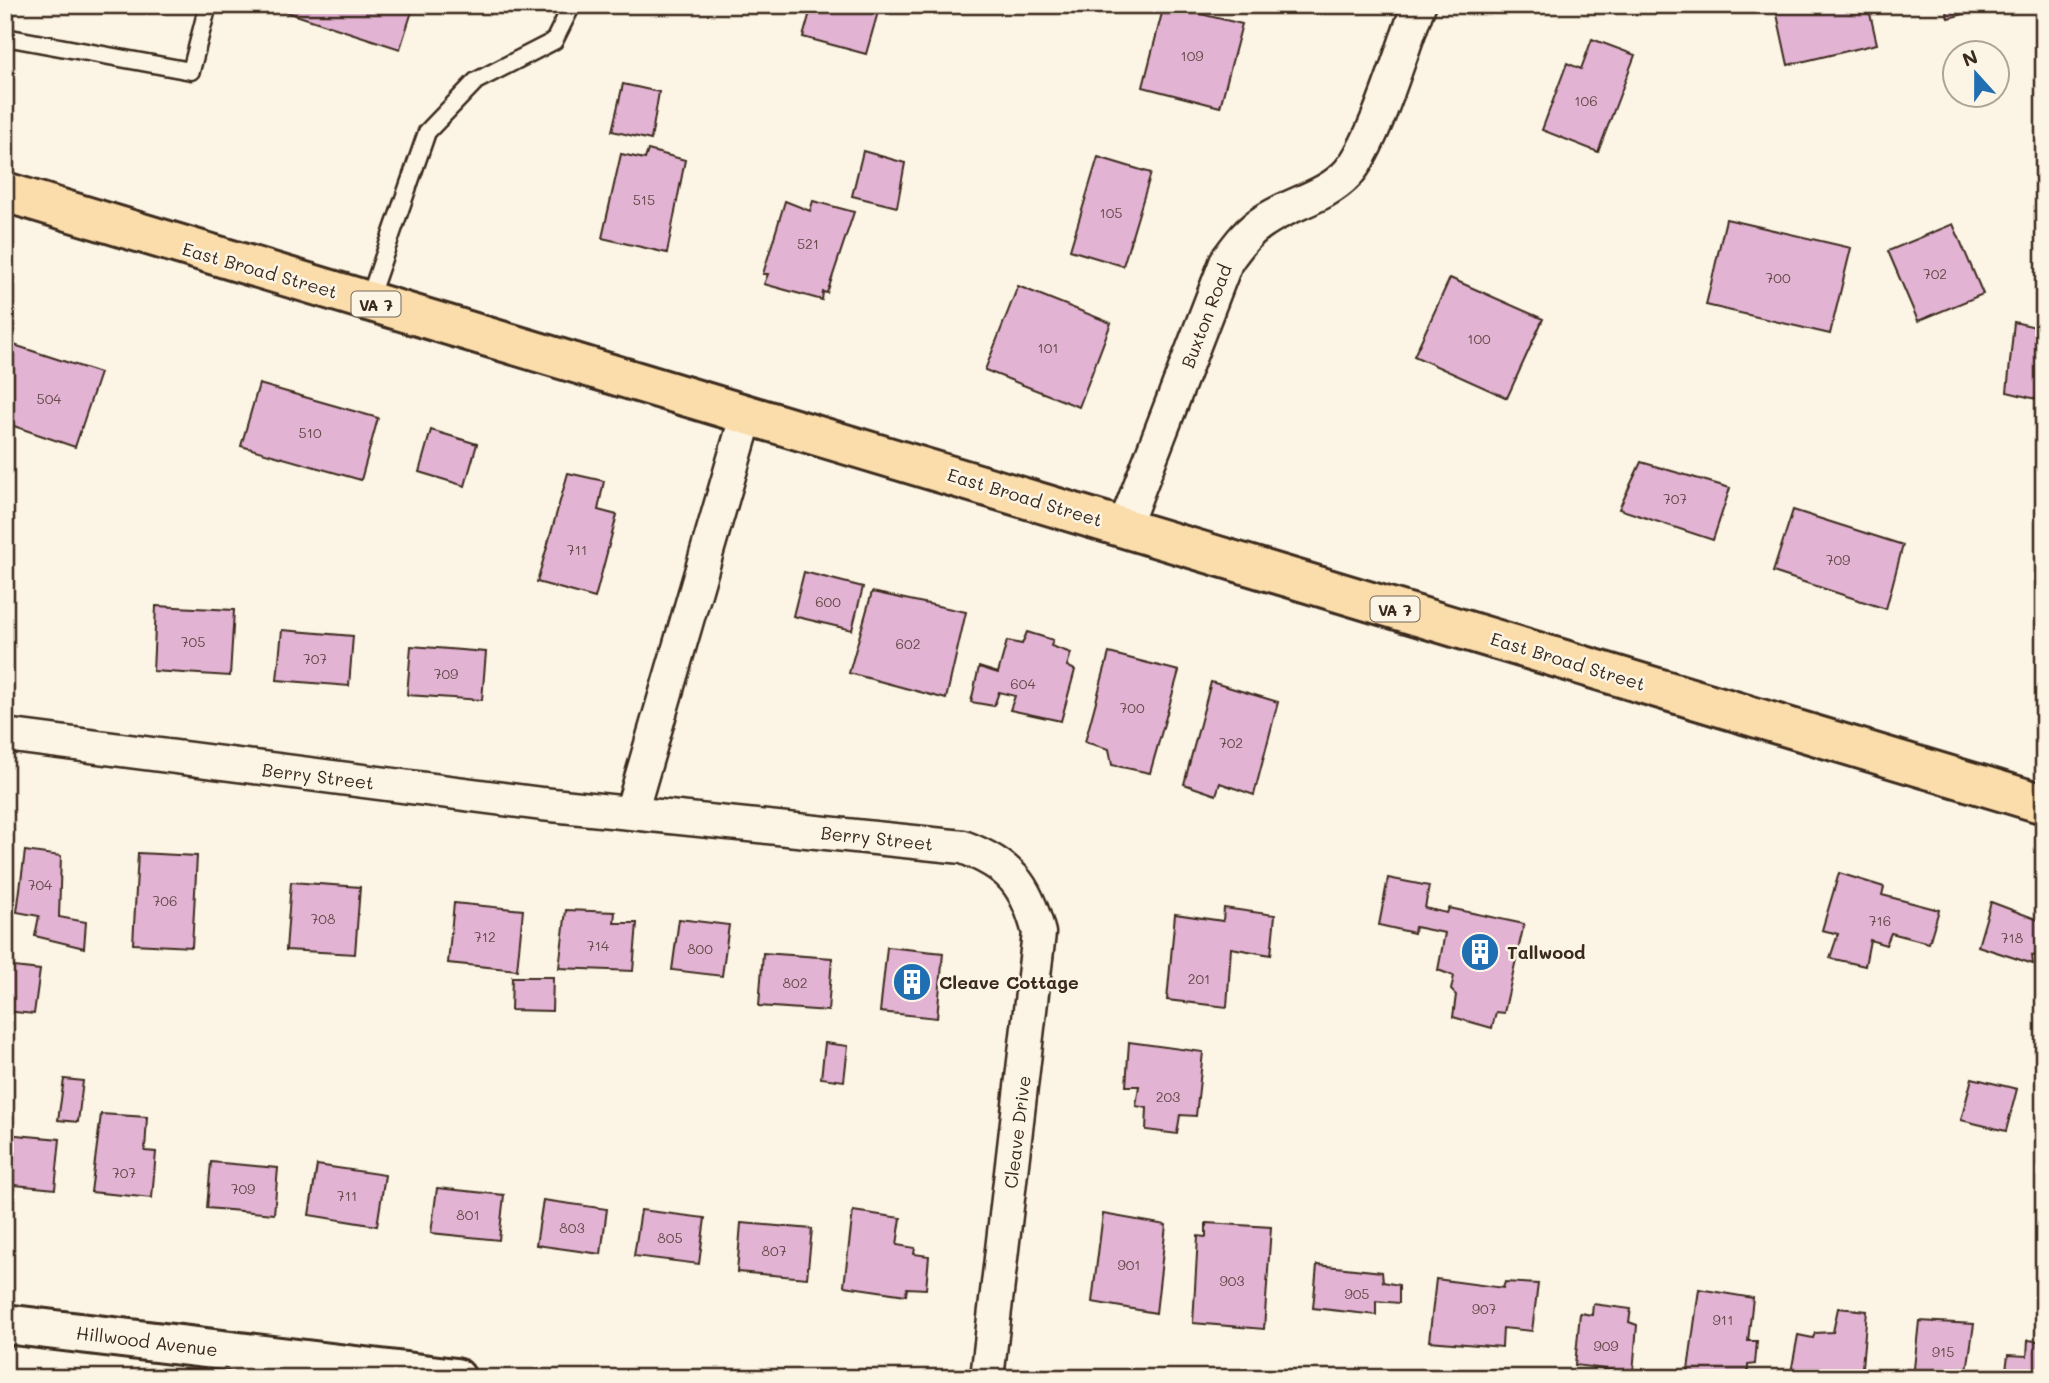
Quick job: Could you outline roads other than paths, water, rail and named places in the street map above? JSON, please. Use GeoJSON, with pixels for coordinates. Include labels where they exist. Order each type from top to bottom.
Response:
{"type":"FeatureCollection","features":[{"type":"Feature","properties":{"kind":"main road","name":"East Broad Street"},"geometry":{"type":"LineString","coordinates":[[5,192],[2044,804]]}},
{"type":"Feature","properties":{"kind":"main road","name":"Hillwood Avenue"},"geometry":{"type":"LineString","coordinates":[[5,1324],[360,1372],[456,1378]]}},
{"type":"Feature","properties":{"kind":"street","name":"Buxton Road"},"geometry":{"type":"LineString","coordinates":[[1124,527],[1227,260],[1245,235],[1265,220],[1328,190],[1348,173],[1365,146],[1419,5]]}},
{"type":"Feature","properties":{"kind":"street"},"geometry":{"type":"LineString","coordinates":[[631,813],[747,414]]}},
{"type":"Feature","properties":{"kind":"street","name":"Berry Street"},"geometry":{"type":"LineString","coordinates":[[5,735],[541,804],[963,846],[991,858],[1015,877],[1023,889]]}},
{"type":"Feature","properties":{"kind":"street","name":"Cleave Drive"},"geometry":{"type":"LineString","coordinates":[[987,1378],[1037,964],[1039,933],[1031,903],[1023,889]]}},
{"type":"Feature","properties":{"kind":"lane"},"geometry":{"type":"LineString","coordinates":[[5,37],[191,71],[208,5]]}},
{"type":"Feature","properties":{"kind":"lane"},"geometry":{"type":"LineString","coordinates":[[368,302],[427,132],[476,81],[554,41],[572,5]]}},
{"type":"Feature","properties":{"kind":"place","name":"Tallwood"},"geometry":{"type":"Point","coordinates":[1480,952]}},
{"type":"Feature","properties":{"kind":"place","name":"Cleave Cottage"},"geometry":{"type":"Point","coordinates":[912,982]}}]}
